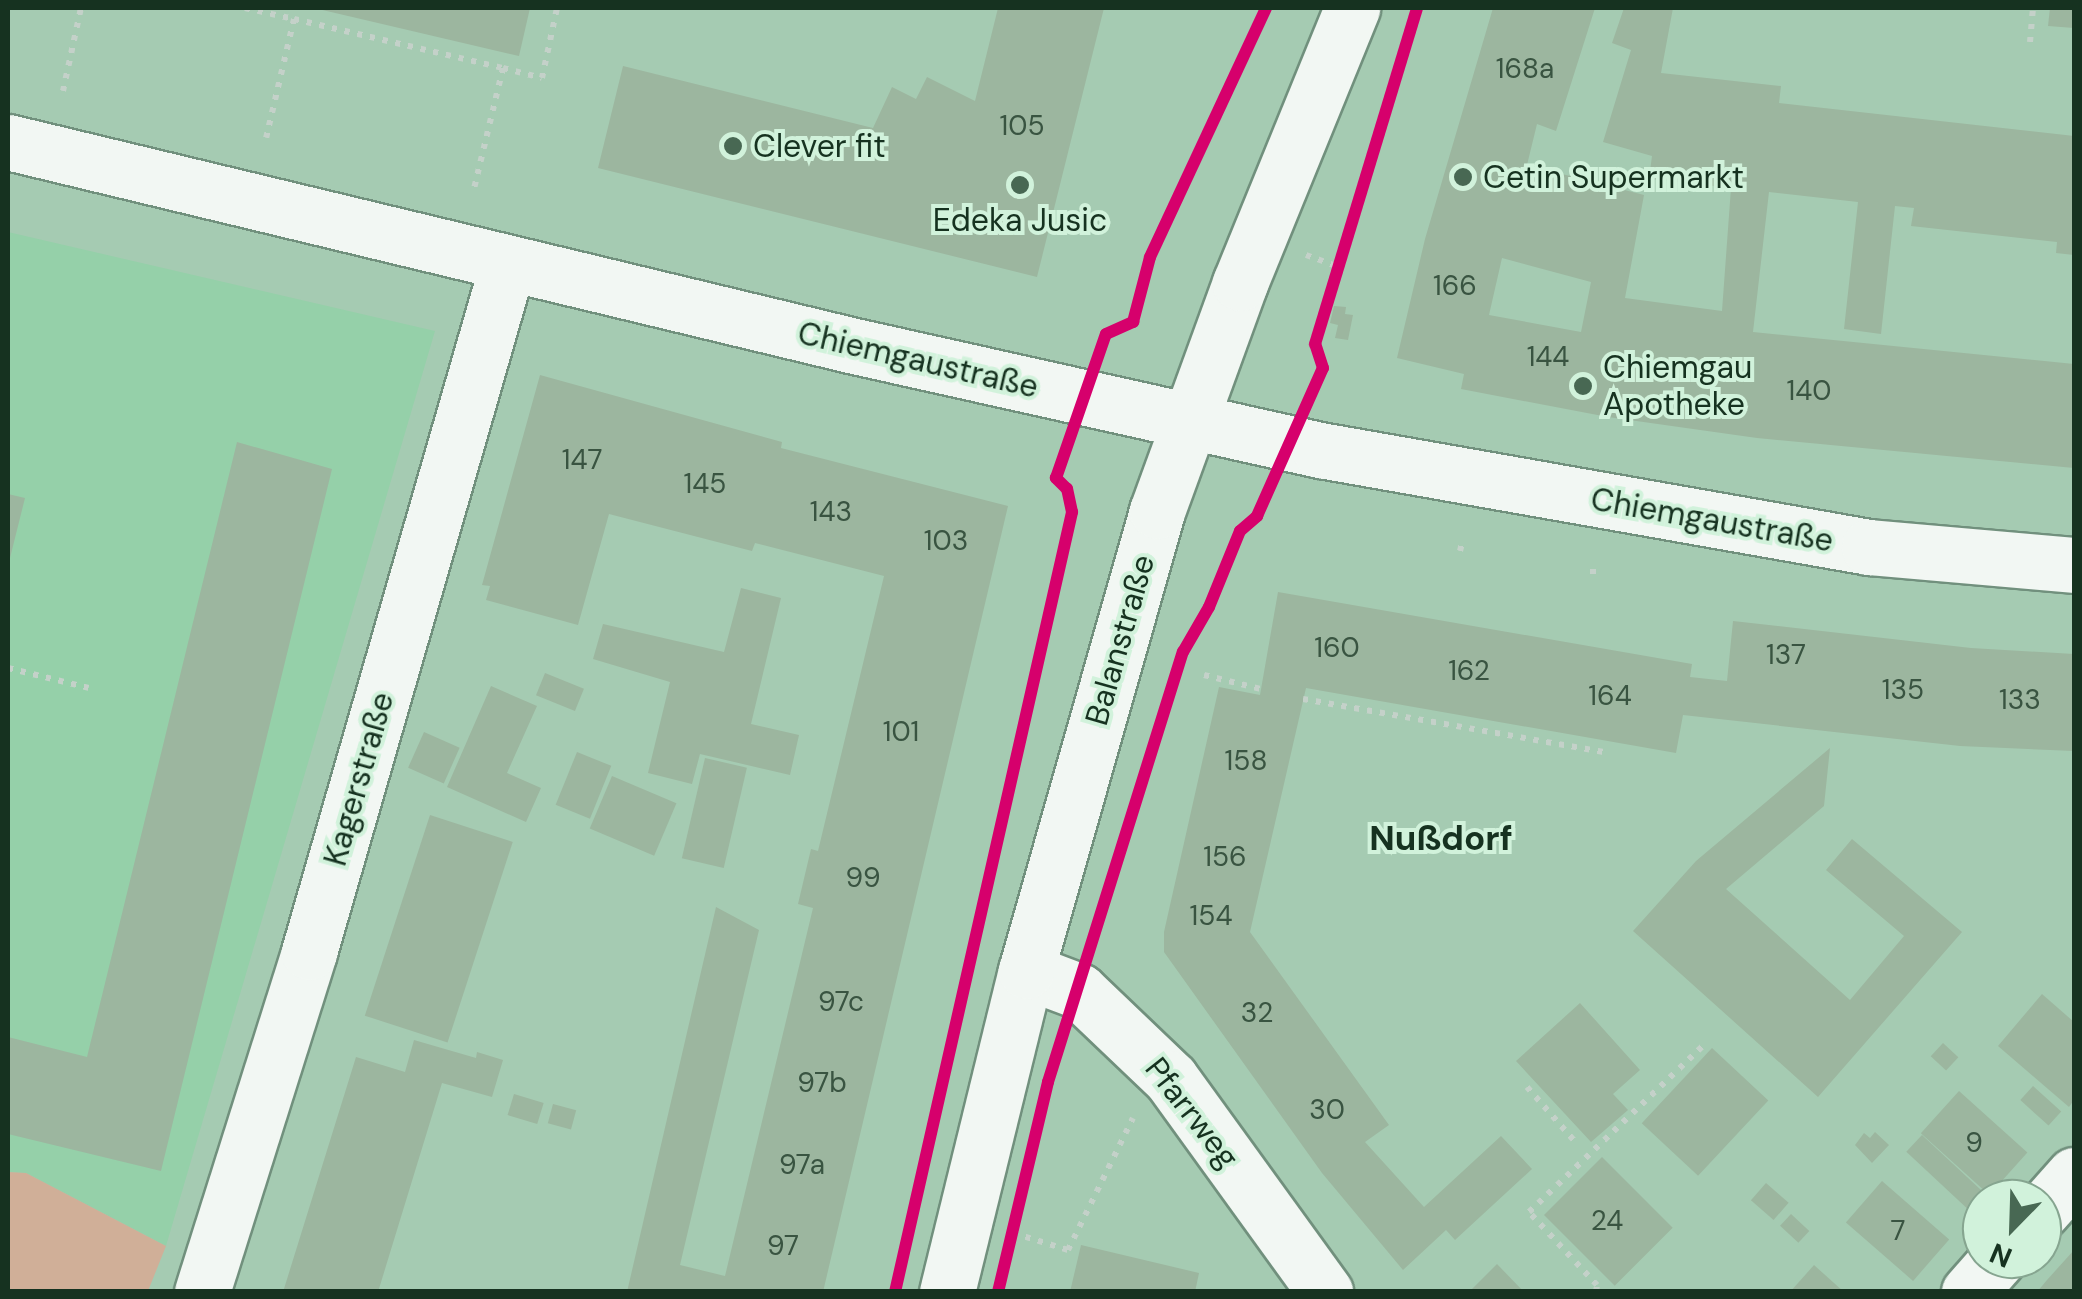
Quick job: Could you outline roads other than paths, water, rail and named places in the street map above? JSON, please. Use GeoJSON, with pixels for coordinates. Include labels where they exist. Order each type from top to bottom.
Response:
{"type":"FeatureCollection","features":[{"type":"Feature","properties":{"kind":"street","name":"Balanstraße"},"geometry":{"type":"LineString","coordinates":[[947,1292],[1026,971],[1157,511],[1187,422],[1352,8]]}},
{"type":"Feature","properties":{"kind":"street","name":"Chiemgaustraße"},"geometry":{"type":"LineString","coordinates":[[8,142],[1187,422],[1745,528],[1869,547],[2074,565]]}},
{"type":"Feature","properties":{"kind":"street","name":"Kagerstraße"},"geometry":{"type":"LineString","coordinates":[[202,1292],[309,952],[508,263]]}},
{"type":"Feature","properties":{"kind":"street","name":"Pfarrweg"},"geometry":{"type":"LineString","coordinates":[[1026,971],[1079,991],[1171,1079],[1326,1292]]}},
{"type":"Feature","properties":{"kind":"place","name":"Clever fit"},"geometry":{"type":"Point","coordinates":[733,146]}},
{"type":"Feature","properties":{"kind":"place","name":"Cetin Supermarkt"},"geometry":{"type":"Point","coordinates":[1463,177]}},
{"type":"Feature","properties":{"kind":"place","name":"Edeka Jusic"},"geometry":{"type":"Point","coordinates":[1020,185]}},
{"type":"Feature","properties":{"kind":"place","name":"Chiemgau Apotheke"},"geometry":{"type":"Point","coordinates":[1583,386]}},
{"type":"Feature","properties":{"kind":"district","name":"Nußdorf"},"geometry":{"type":"Point","coordinates":[1441,838]}}]}
